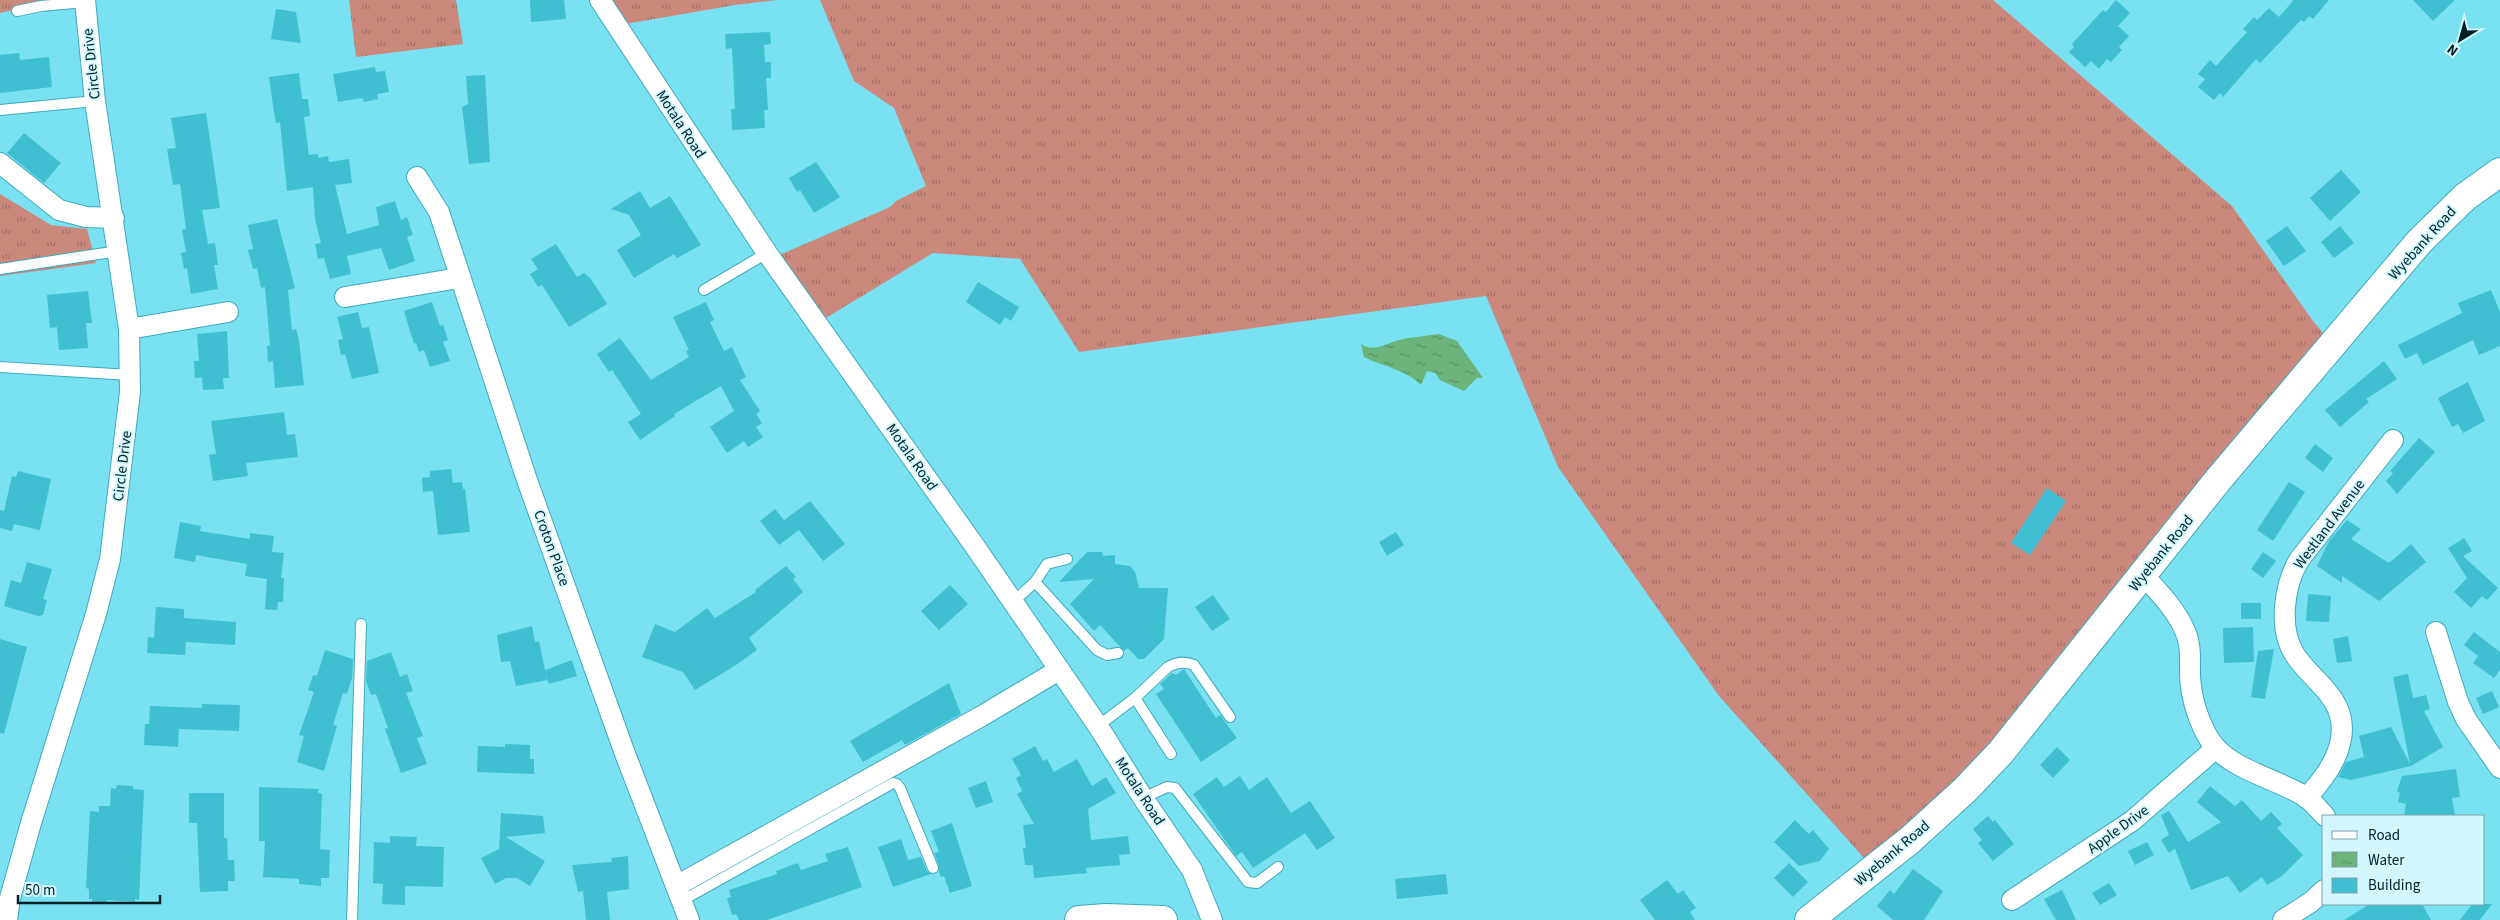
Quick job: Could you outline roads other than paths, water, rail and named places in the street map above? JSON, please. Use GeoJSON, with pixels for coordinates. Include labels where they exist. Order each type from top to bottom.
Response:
{"type":"FeatureCollection","features":[{"type":"Feature","properties":{"kind":"street","name":"Motala Road"},"geometry":{"type":"LineString","coordinates":[[600,0],[768,253],[1098,726],[1142,798],[1192,870],[1212,920]]}},
{"type":"Feature","properties":{"kind":"street","name":"Circle Drive"},"geometry":{"type":"LineString","coordinates":[[7,920],[10,898],[31,823],[96,614],[110,559],[124,451],[130,374],[129,328],[95,101],[85,1]]}},
{"type":"Feature","properties":{"kind":"street"},"geometry":{"type":"LineString","coordinates":[[0,163],[59,210],[79,216],[114,218]]}},
{"type":"Feature","properties":{"kind":"street","name":"Wyebank Road"},"geometry":{"type":"LineString","coordinates":[[1809,920],[1910,840],[1966,789],[2001,752],[2218,480],[2419,242],[2465,197],[2500,172]]}},
{"type":"Feature","properties":{"kind":"street","name":"Croton Place"},"geometry":{"type":"LineString","coordinates":[[417,177],[439,212],[459,278],[488,358],[527,480],[621,742],[680,892],[689,920]]}},
{"type":"Feature","properties":{"kind":"street"},"geometry":{"type":"LineString","coordinates":[[346,298],[459,278]]}},
{"type":"Feature","properties":{"kind":"street"},"geometry":{"type":"LineString","coordinates":[[129,328],[228,312]]}},
{"type":"Feature","properties":{"kind":"street","name":"Westland Avenue"},"geometry":{"type":"LineString","coordinates":[[2306,798],[2324,780],[2335,758],[2342,737],[2343,721],[2330,695],[2290,647],[2285,615],[2287,593],[2293,570],[2299,560],[2393,440]]}},
{"type":"Feature","properties":{"kind":"street"},"geometry":{"type":"LineString","coordinates":[[2143,575],[2163,596],[2188,637],[2190,685],[2197,714],[2216,748],[2239,764],[2306,798],[2324,815]]}},
{"type":"Feature","properties":{"kind":"street"},"geometry":{"type":"LineString","coordinates":[[2436,632],[2458,702],[2466,718],[2500,768]]}},
{"type":"Feature","properties":{"kind":"street"},"geometry":{"type":"LineString","coordinates":[[680,892],[1059,670]]}},
{"type":"Feature","properties":{"kind":"street","name":"Apple Drive"},"geometry":{"type":"LineString","coordinates":[[2012,900],[2132,821],[2216,748]]}},
{"type":"Feature","properties":{"kind":"street"},"geometry":{"type":"LineString","coordinates":[[2283,920],[2311,902],[2322,892]]}},
{"type":"Feature","properties":{"kind":"street"},"geometry":{"type":"LineString","coordinates":[[1079,920],[1106,918],[1163,920]]}},
{"type":"Feature","properties":{"kind":"lane"},"geometry":{"type":"LineString","coordinates":[[17,11],[85,1]]}},
{"type":"Feature","properties":{"kind":"lane"},"geometry":{"type":"LineString","coordinates":[[0,110],[95,101]]}},
{"type":"Feature","properties":{"kind":"lane"},"geometry":{"type":"LineString","coordinates":[[0,269],[118,251]]}},
{"type":"Feature","properties":{"kind":"lane"},"geometry":{"type":"LineString","coordinates":[[704,290],[768,253]]}},
{"type":"Feature","properties":{"kind":"lane"},"geometry":{"type":"LineString","coordinates":[[0,367],[130,374]]}},
{"type":"Feature","properties":{"kind":"lane"},"geometry":{"type":"LineString","coordinates":[[1013,602],[1035,582],[1047,564],[1067,559]]}},
{"type":"Feature","properties":{"kind":"lane"},"geometry":{"type":"LineString","coordinates":[[1035,582],[1096,650],[1107,655],[1118,653]]}},
{"type":"Feature","properties":{"kind":"lane"},"geometry":{"type":"LineString","coordinates":[[352,920],[361,624]]}},
{"type":"Feature","properties":{"kind":"lane"},"geometry":{"type":"LineString","coordinates":[[1098,726],[1135,698],[1168,667],[1174,664],[1188,663],[1194,665],[1230,717]]}},
{"type":"Feature","properties":{"kind":"lane"},"geometry":{"type":"LineString","coordinates":[[1135,698],[1171,754]]}},
{"type":"Feature","properties":{"kind":"lane"},"geometry":{"type":"LineString","coordinates":[[680,892],[892,783],[897,784],[900,788],[933,868]]}},
{"type":"Feature","properties":{"kind":"lane"},"geometry":{"type":"LineString","coordinates":[[1142,798],[1167,787],[1175,788],[1248,882],[1257,883],[1278,867]]}},
{"type":"Feature","properties":{"kind":"water"},"geometry":{"type":"Polygon","coordinates":[[[1439,334],[1457,341],[1483,378],[1477,378],[1464,391],[1440,380],[1435,373],[1427,371],[1421,385],[1408,375],[1364,357],[1361,344],[1371,348],[1399,340],[1439,334]]]}}]}
